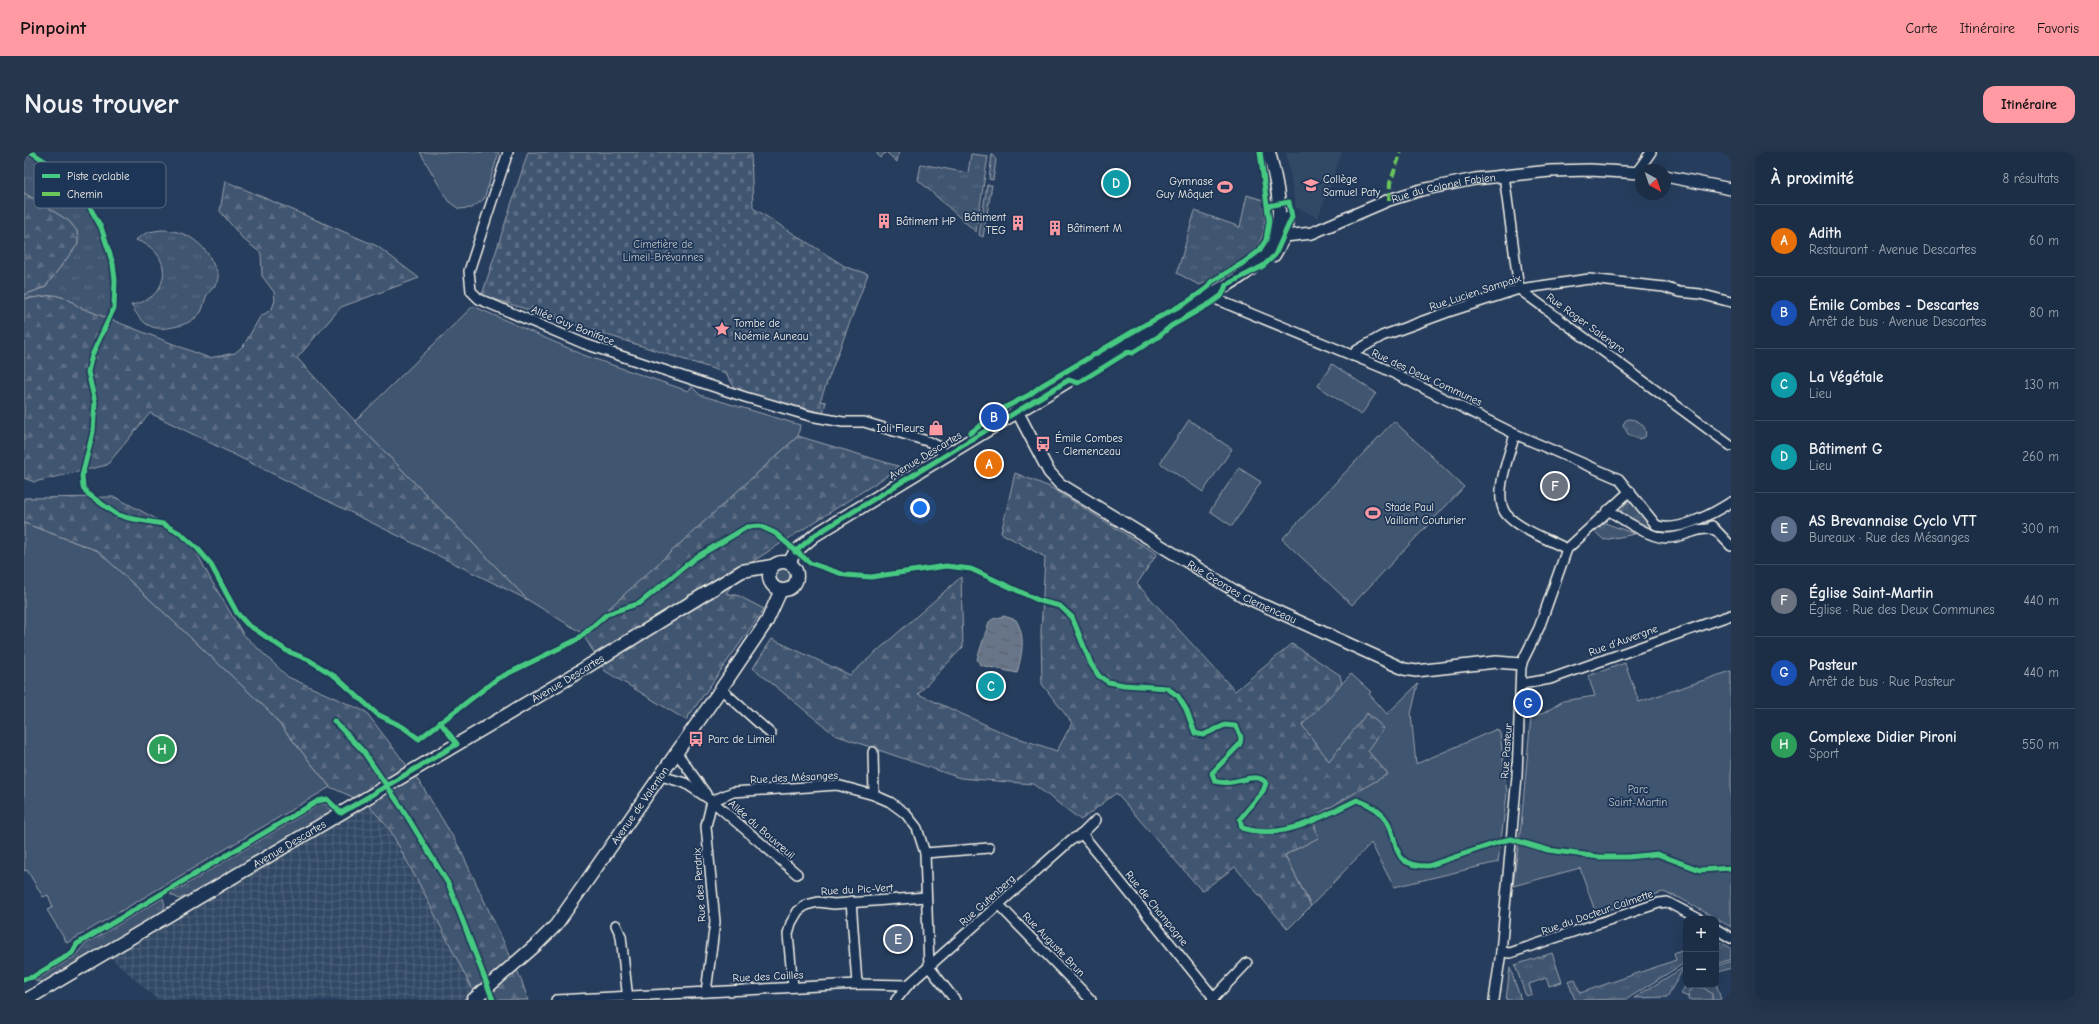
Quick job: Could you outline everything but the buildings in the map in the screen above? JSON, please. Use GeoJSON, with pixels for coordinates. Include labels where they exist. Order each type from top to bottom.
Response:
{"type":"FeatureCollection","features":[{"type":"Feature","properties":{"kind":"main road"},"geometry":{"type":"LineString","coordinates":[[1269,152],[1279,204],[1280,224],[1285,236]]}},
{"type":"Feature","properties":{"kind":"main road"},"geometry":{"type":"LineString","coordinates":[[1226,285],[1263,266],[1278,250],[1285,236],[1287,218],[1276,152]]}},
{"type":"Feature","properties":{"kind":"main road"},"geometry":{"type":"LineString","coordinates":[[1226,285],[1258,263],[1266,255],[1273,243],[1280,224]]}},
{"type":"Feature","properties":{"kind":"main road"},"geometry":{"type":"LineString","coordinates":[[1273,243],[1285,236]]}},
{"type":"Feature","properties":{"kind":"main road","name":"Avenue Descartes"},"geometry":{"type":"LineString","coordinates":[[789,563],[795,552],[815,535],[1226,285]]}},
{"type":"Feature","properties":{"kind":"main road"},"geometry":{"type":"LineString","coordinates":[[780,562],[789,563],[795,568],[797,577],[794,586],[781,590],[773,587],[769,579],[772,566],[780,562]]}},
{"type":"Feature","properties":{"kind":"main road","name":"Avenue Descartes"},"geometry":{"type":"LineString","coordinates":[[26,1000],[696,601],[705,593],[742,571],[772,566]]}},
{"type":"Feature","properties":{"kind":"main road","name":"Avenue Descartes"},"geometry":{"type":"LineString","coordinates":[[696,601],[708,598],[755,575],[769,579]]}},
{"type":"Feature","properties":{"kind":"main road","name":"Avenue de Valenton"},"geometry":{"type":"LineString","coordinates":[[473,1000],[556,925],[677,753],[767,621],[781,590]]}},
{"type":"Feature","properties":{"kind":"street","name":"Allée Guy Boniface"},"geometry":{"type":"LineString","coordinates":[[508,152],[469,271],[471,291],[479,299],[585,344],[745,397],[810,416],[842,422],[864,422],[938,446],[944,456]]}},
{"type":"Feature","properties":{"kind":"street"},"geometry":{"type":"LineString","coordinates":[[1644,164],[1651,152]]}},
{"type":"Feature","properties":{"kind":"street","name":"Rue du Colonel Fabien"},"geometry":{"type":"LineString","coordinates":[[1285,236],[1312,233],[1378,204],[1422,190],[1504,175],[1584,170],[1635,172]]}},
{"type":"Feature","properties":{"kind":"street"},"geometry":{"type":"LineString","coordinates":[[1504,175],[1519,289]]}},
{"type":"Feature","properties":{"kind":"street"},"geometry":{"type":"LineString","coordinates":[[1671,177],[1731,189]]}},
{"type":"Feature","properties":{"kind":"street","name":"Rue Lucien Sampaix"},"geometry":{"type":"LineString","coordinates":[[1353,356],[1356,351],[1389,333],[1448,312],[1519,289],[1589,279],[1664,287],[1679,292],[1700,294],[1731,302]]}},
{"type":"Feature","properties":{"kind":"street","name":"Rue Roger Salengro"},"geometry":{"type":"LineString","coordinates":[[1519,289],[1731,446]]}},
{"type":"Feature","properties":{"kind":"street","name":"Rue des Deux Communes"},"geometry":{"type":"LineString","coordinates":[[1208,296],[1420,385],[1515,434],[1619,479],[1630,490],[1656,526],[1677,526],[1710,515]]}},
{"type":"Feature","properties":{"kind":"street","name":"Rue Georges Clemenceau"},"geometry":{"type":"LineString","coordinates":[[1017,411],[1049,472],[1060,484],[1243,596],[1404,669],[1416,671],[1496,662],[1521,664]]}},
{"type":"Feature","properties":{"kind":"street"},"geometry":{"type":"LineString","coordinates":[[1515,434],[1501,483],[1501,499],[1505,514],[1523,527],[1568,549]]}},
{"type":"Feature","properties":{"kind":"street","name":"Rue Pasteur"},"geometry":{"type":"LineString","coordinates":[[1494,1000],[1501,952],[1517,776],[1522,684],[1521,664],[1539,628],[1568,549],[1630,490]]}},
{"type":"Feature","properties":{"kind":"street"},"geometry":{"type":"LineString","coordinates":[[1731,502],[1710,515],[1709,520],[1715,530],[1731,546]]}},
{"type":"Feature","properties":{"kind":"street"},"geometry":{"type":"LineString","coordinates":[[1608,510],[1636,528],[1666,538],[1703,529],[1715,530]]}},
{"type":"Feature","properties":{"kind":"street","name":"Rue d'Auvergne"},"geometry":{"type":"LineString","coordinates":[[1522,684],[1550,679],[1731,615]]}},
{"type":"Feature","properties":{"kind":"street"},"geometry":{"type":"LineString","coordinates":[[721,689],[771,734]]}},
{"type":"Feature","properties":{"kind":"street"},"geometry":{"type":"LineString","coordinates":[[873,752],[874,795]]}},
{"type":"Feature","properties":{"kind":"street"},"geometry":{"type":"LineString","coordinates":[[677,753],[691,775],[712,801]]}},
{"type":"Feature","properties":{"kind":"street"},"geometry":{"type":"LineString","coordinates":[[661,776],[685,783],[712,801]]}},
{"type":"Feature","properties":{"kind":"street","name":"Rue des Mésanges"},"geometry":{"type":"LineString","coordinates":[[712,801],[733,792],[836,785],[874,795],[890,802],[911,820],[917,828],[925,852],[929,967]]}},
{"type":"Feature","properties":{"kind":"street","name":"Allée du Bouvreuil"},"geometry":{"type":"LineString","coordinates":[[712,801],[797,874]]}},
{"type":"Feature","properties":{"kind":"street","name":"Rue des Perdrix"},"geometry":{"type":"LineString","coordinates":[[706,992],[715,922],[706,826],[712,801]]}},
{"type":"Feature","properties":{"kind":"street","name":"Rue Gutenberg"},"geometry":{"type":"LineString","coordinates":[[896,1000],[908,985],[1071,840],[1082,834],[1096,820]]}},
{"type":"Feature","properties":{"kind":"street","name":"Rue de Champagne"},"geometry":{"type":"LineString","coordinates":[[1082,834],[1213,999],[1247,963]]}},
{"type":"Feature","properties":{"kind":"street"},"geometry":{"type":"LineString","coordinates":[[925,852],[989,848]]}},
{"type":"Feature","properties":{"kind":"street","name":"Rue du Pic-Vert"},"geometry":{"type":"LineString","coordinates":[[793,987],[788,934],[791,923],[798,911],[806,905],[818,902],[834,904],[851,901],[926,897]]}},
{"type":"Feature","properties":{"kind":"street"},"geometry":{"type":"LineString","coordinates":[[851,901],[857,984]]}},
{"type":"Feature","properties":{"kind":"street","name":"Rue du Docteur Calmette"},"geometry":{"type":"LineString","coordinates":[[1501,952],[1510,953],[1659,903],[1667,902],[1693,916]]}},
{"type":"Feature","properties":{"kind":"street","name":"Rue Auguste Brun"},"geometry":{"type":"LineString","coordinates":[[999,905],[1091,1000]]}},
{"type":"Feature","properties":{"kind":"street"},"geometry":{"type":"LineString","coordinates":[[616,925],[621,936],[628,998]]}},
{"type":"Feature","properties":{"kind":"street"},"geometry":{"type":"LineString","coordinates":[[1719,931],[1731,938]]}},
{"type":"Feature","properties":{"kind":"street"},"geometry":{"type":"LineString","coordinates":[[929,967],[955,1000]]}},
{"type":"Feature","properties":{"kind":"street","name":"Rue des Cailles"},"geometry":{"type":"LineString","coordinates":[[556,1000],[628,998],[706,992],[857,984],[908,985]]}},
{"type":"Feature","properties":{"kind":"shaded area","name":"Collège Samuel Paty"},"geometry":{"type":"Polygon","coordinates":[[[1286,152],[1342,152],[1318,218],[1296,207],[1286,152]]]}},
{"type":"Feature","properties":{"kind":"shaded area"},"geometry":{"type":"Polygon","coordinates":[[[366,803],[389,828],[422,889],[473,991],[463,1000],[158,1000],[109,956],[366,803]]]}},
{"type":"Feature","properties":{"kind":"green space"},"geometry":{"type":"Polygon","coordinates":[[[24,152],[27,152],[43,162],[34,162],[34,199],[24,193],[24,152]]]}},
{"type":"Feature","properties":{"kind":"green space"},"geometry":{"type":"Polygon","coordinates":[[[420,152],[499,152],[484,199],[472,208],[459,209],[448,201],[420,152]]]}},
{"type":"Feature","properties":{"kind":"green space","name":"Cimetière de Limeil-Brévannes"},"geometry":{"type":"Polygon","coordinates":[[[528,152],[751,152],[753,208],[846,267],[868,274],[820,401],[826,402],[823,413],[736,390],[726,373],[482,295],[528,152]]]}},
{"type":"Feature","properties":{"kind":"green space"},"geometry":{"type":"Polygon","coordinates":[[[876,152],[886,152],[880,158],[876,152]]]}},
{"type":"Feature","properties":{"kind":"green space"},"geometry":{"type":"Polygon","coordinates":[[[886,152],[899,152],[897,162],[886,152]]]}},
{"type":"Feature","properties":{"kind":"green space"},"geometry":{"type":"Polygon","coordinates":[[[971,154],[988,156],[976,232],[918,180],[921,164],[968,173],[971,154]]]}},
{"type":"Feature","properties":{"kind":"green space"},"geometry":{"type":"Polygon","coordinates":[[[992,154],[996,160],[993,180],[989,179],[992,154]]]}},
{"type":"Feature","properties":{"kind":"green space"},"geometry":{"type":"Polygon","coordinates":[[[225,181],[377,246],[419,278],[341,307],[297,358],[355,421],[528,600],[150,413],[107,465],[34,482],[24,478],[24,299],[54,295],[68,299],[79,307],[209,358],[235,353],[244,345],[260,317],[272,309],[275,300],[274,292],[262,276],[261,253],[243,239],[220,211],[225,181]]]}},
{"type":"Feature","properties":{"kind":"green space"},"geometry":{"type":"Polygon","coordinates":[[[987,185],[992,185],[983,237],[979,235],[987,185]]]}},
{"type":"Feature","properties":{"kind":"green space"},"geometry":{"type":"Polygon","coordinates":[[[24,193],[34,199],[34,208],[48,208],[69,221],[77,231],[78,244],[45,287],[24,295],[24,193]]]}},
{"type":"Feature","properties":{"kind":"green space"},"geometry":{"type":"Polygon","coordinates":[[[1247,195],[1263,200],[1263,234],[1260,242],[1254,250],[1238,263],[1199,285],[1177,273],[1195,211],[1240,227],[1247,195]]]}},
{"type":"Feature","properties":{"kind":"green space"},"geometry":{"type":"Polygon","coordinates":[[[48,208],[87,208],[102,235],[110,255],[113,276],[113,297],[107,318],[79,307],[68,299],[54,295],[24,299],[24,295],[45,287],[78,244],[77,231],[69,221],[48,208]]]}},
{"type":"Feature","properties":{"kind":"green space"},"geometry":{"type":"Polygon","coordinates":[[[1274,215],[1274,229],[1257,260],[1208,288],[1214,282],[1246,264],[1258,253],[1266,239],[1271,217],[1274,215]]]}},
{"type":"Feature","properties":{"kind":"green space"},"geometry":{"type":"Polygon","coordinates":[[[161,230],[179,232],[194,239],[210,258],[218,276],[217,282],[205,299],[201,312],[190,321],[169,328],[156,328],[145,323],[131,305],[145,301],[155,294],[161,285],[163,274],[162,264],[157,254],[148,246],[135,240],[148,232],[161,230]]]}},
{"type":"Feature","properties":{"kind":"green space"},"geometry":{"type":"Polygon","coordinates":[[[473,306],[586,356],[688,391],[692,387],[700,395],[800,425],[798,436],[582,633],[528,600],[355,421],[473,306]]]}},
{"type":"Feature","properties":{"kind":"green space"},"geometry":{"type":"Polygon","coordinates":[[[1332,364],[1376,393],[1361,415],[1318,386],[1332,364]]]}},
{"type":"Feature","properties":{"kind":"green space"},"geometry":{"type":"Polygon","coordinates":[[[1628,419],[1635,420],[1644,426],[1646,433],[1645,437],[1638,439],[1628,434],[1623,425],[1628,419]]]}},
{"type":"Feature","properties":{"kind":"green space"},"geometry":{"type":"Polygon","coordinates":[[[1189,420],[1232,449],[1203,492],[1160,463],[1189,420]]]}},
{"type":"Feature","properties":{"kind":"green space","name":"Stade Paul Vaillant Couturier"},"geometry":{"type":"Polygon","coordinates":[[[1394,421],[1464,487],[1352,605],[1282,539],[1394,421]]]}},
{"type":"Feature","properties":{"kind":"green space"},"geometry":{"type":"Polygon","coordinates":[[[798,436],[901,467],[747,565],[726,593],[739,596],[764,609],[686,720],[605,671],[582,633],[798,436]]]}},
{"type":"Feature","properties":{"kind":"green space"},"geometry":{"type":"Polygon","coordinates":[[[1239,468],[1261,482],[1232,526],[1210,511],[1239,468]]]}},
{"type":"Feature","properties":{"kind":"green space"},"geometry":{"type":"Polygon","coordinates":[[[1015,473],[1050,487],[1157,554],[1137,584],[1235,691],[1292,644],[1340,675],[1342,685],[1303,725],[1329,760],[1366,713],[1384,727],[1389,774],[1314,817],[1319,838],[1285,855],[1311,906],[1288,929],[1235,867],[1202,891],[1116,793],[1081,820],[1033,784],[960,778],[835,735],[753,668],[772,639],[850,675],[961,577],[963,647],[918,694],[1006,734],[1057,751],[1072,723],[1042,684],[1041,632],[1045,557],[1001,533],[1015,473]]]}},
{"type":"Feature","properties":{"kind":"green space"},"geometry":{"type":"Polygon","coordinates":[[[115,497],[188,536],[211,580],[243,634],[288,677],[366,712],[421,784],[459,847],[521,979],[528,1000],[463,1000],[473,991],[422,889],[389,828],[366,803],[330,787],[269,711],[98,551],[24,523],[24,498],[115,497]]]}},
{"type":"Feature","properties":{"kind":"green space"},"geometry":{"type":"Polygon","coordinates":[[[1626,503],[1632,503],[1651,525],[1661,531],[1666,532],[1667,534],[1626,519],[1621,511],[1626,503]]]}},
{"type":"Feature","properties":{"kind":"green space"},"geometry":{"type":"Polygon","coordinates":[[[24,523],[98,551],[269,711],[330,787],[67,943],[47,910],[53,907],[48,895],[43,897],[27,870],[24,871],[24,523]]]}},
{"type":"Feature","properties":{"kind":"green space"},"geometry":{"type":"Polygon","coordinates":[[[1605,523],[1635,534],[1604,540],[1594,531],[1597,525],[1605,523]]]}},
{"type":"Feature","properties":{"kind":"green space"},"geometry":{"type":"Polygon","coordinates":[[[783,568],[789,570],[791,576],[789,582],[783,584],[777,582],[775,576],[777,570],[783,568]]]}},
{"type":"Feature","properties":{"kind":"green space","name":"Parc Saint-Martin"},"geometry":{"type":"Polygon","coordinates":[[[1625,663],[1639,702],[1731,671],[1731,927],[1719,920],[1719,916],[1712,916],[1680,898],[1663,892],[1596,914],[1580,868],[1513,886],[1521,825],[1531,717],[1544,713],[1563,701],[1595,696],[1588,676],[1625,663]]]}},
{"type":"Feature","properties":{"kind":"green space"},"geometry":{"type":"Polygon","coordinates":[[[1351,674],[1371,692],[1369,694],[1387,714],[1418,684],[1411,714],[1416,764],[1497,729],[1500,733],[1507,794],[1498,862],[1394,887],[1371,843],[1311,906],[1285,855],[1318,838],[1313,817],[1388,774],[1368,751],[1384,728],[1367,713],[1329,761],[1302,725],[1351,674]]]}},
{"type":"Feature","properties":{"kind":"green space"},"geometry":{"type":"Polygon","coordinates":[[[321,804],[327,804],[333,812],[196,894],[195,892],[179,899],[170,894],[321,804]]]}},
{"type":"Feature","properties":{"kind":"green space"},"geometry":{"type":"Polygon","coordinates":[[[163,898],[165,906],[162,913],[44,982],[35,981],[74,957],[84,945],[163,898]]]}},
{"type":"Feature","properties":{"kind":"green space"},"geometry":{"type":"Polygon","coordinates":[[[1719,942],[1731,948],[1731,959],[1719,963],[1719,942]]]}},
{"type":"Feature","properties":{"kind":"green space"},"geometry":{"type":"Polygon","coordinates":[[[1683,949],[1683,964],[1627,999],[1575,1000],[1568,981],[1575,979],[1580,993],[1676,960],[1674,953],[1683,949]]]}},
{"type":"Feature","properties":{"kind":"green space"},"geometry":{"type":"Polygon","coordinates":[[[1552,953],[1562,982],[1549,986],[1546,978],[1529,984],[1532,994],[1526,996],[1515,965],[1552,953]]]}},
{"type":"Feature","properties":{"kind":"green space"},"geometry":{"type":"Polygon","coordinates":[[[1731,961],[1731,968],[1719,972],[1719,965],[1731,961]]]}},
{"type":"Feature","properties":{"kind":"green space"},"geometry":{"type":"Polygon","coordinates":[[[1510,967],[1521,1000],[1506,1000],[1510,967]]]}},
{"type":"Feature","properties":{"kind":"green space"},"geometry":{"type":"Polygon","coordinates":[[[1683,968],[1667,997],[1634,998],[1683,968]]]}},
{"type":"Feature","properties":{"kind":"green space"},"geometry":{"type":"Polygon","coordinates":[[[1684,988],[1694,988],[1689,992],[1688,997],[1681,994],[1684,988]]]}},
{"type":"Feature","properties":{"kind":"green space"},"geometry":{"type":"Polygon","coordinates":[[[1694,988],[1704,988],[1712,994],[1712,1000],[1688,1000],[1689,992],[1694,988]]]}},
{"type":"Feature","properties":{"kind":"green space"},"geometry":{"type":"Polygon","coordinates":[[[1704,988],[1717,988],[1721,1000],[1712,1000],[1712,994],[1704,988]]]}},
{"type":"Feature","properties":{"kind":"water"},"geometry":{"type":"Polygon","coordinates":[[[1004,616],[1016,620],[1021,633],[1022,652],[1017,673],[980,665],[977,659],[989,622],[993,619],[1004,616]]]}},
{"type":"Feature","properties":{"kind":"marked path"},"geometry":{"type":"LineString","coordinates":[[1389,200],[1390,183],[1401,152]]}},
{"type":"Feature","properties":{"kind":"cycle path"},"geometry":{"type":"LineString","coordinates":[[31,152],[46,162]]}},
{"type":"Feature","properties":{"kind":"cycle path"},"geometry":{"type":"LineString","coordinates":[[970,433],[988,420],[992,414],[1029,395],[1041,386],[1139,328],[1187,302],[1207,288],[1211,282],[1243,263],[1259,251],[1266,240],[1269,221],[1260,152]]}},
{"type":"Feature","properties":{"kind":"cycle path"},"geometry":{"type":"LineString","coordinates":[[795,552],[815,535],[1062,384],[1069,380],[1078,383],[1128,352],[1132,353],[1158,337],[1171,326],[1211,303],[1222,295],[1226,285],[1263,266],[1275,255],[1292,217],[1289,202],[1268,206]]}},
{"type":"Feature","properties":{"kind":"cycle path"},"geometry":{"type":"LineString","coordinates":[[90,208],[101,227],[113,264],[115,280],[114,308],[92,355],[88,372],[95,402],[93,432],[82,476],[83,487],[88,494],[116,514],[128,518],[163,524],[181,534],[198,549],[210,563],[237,613],[247,624],[287,651],[309,660],[336,677],[377,714],[403,727],[419,739],[497,679],[578,639],[607,614],[640,603],[695,558],[747,527],[760,526],[775,533],[810,563],[845,575],[871,577],[946,566],[971,569],[1040,601],[1060,606],[1072,617],[1091,664],[1099,676],[1108,682],[1124,685],[1167,688],[1178,696],[1186,709],[1195,733],[1203,735],[1225,725],[1235,726],[1241,740],[1239,745],[1212,773],[1215,781],[1222,783],[1256,778],[1262,779],[1266,783],[1263,791],[1240,819],[1242,828],[1272,832],[1287,829],[1315,820],[1357,800],[1374,808],[1384,817],[1391,829],[1401,858],[1415,865],[1428,866],[1511,839],[1548,850],[1599,857],[1628,857],[1657,854],[1700,870],[1731,868]]}},
{"type":"Feature","properties":{"kind":"cycle path"},"geometry":{"type":"LineString","coordinates":[[334,721],[363,751],[402,808],[449,885],[493,1000]]}},
{"type":"Feature","properties":{"kind":"cycle path"},"geometry":{"type":"LineString","coordinates":[[24,979],[33,977],[72,953],[77,944],[318,801],[327,799],[341,813],[457,744],[440,722]]}},
{"type":"Feature","properties":{"kind":"place","name":"Bâtiment G"},"geometry":{"type":"Point","coordinates":[1116,183]}},
{"type":"Feature","properties":{"kind":"place","name":"Collège Samuel Paty"},"geometry":{"type":"Point","coordinates":[1311,185]}},
{"type":"Feature","properties":{"kind":"place","name":"Gymnase Guy Môquet"},"geometry":{"type":"Point","coordinates":[1225,187]}},
{"type":"Feature","properties":{"kind":"place","name":"Bâtiment HP"},"geometry":{"type":"Point","coordinates":[884,221]}},
{"type":"Feature","properties":{"kind":"place","name":"Bâtiment TEG"},"geometry":{"type":"Point","coordinates":[1018,223]}},
{"type":"Feature","properties":{"kind":"place","name":"Bâtiment M"},"geometry":{"type":"Point","coordinates":[1055,228]}},
{"type":"Feature","properties":{"kind":"place","name":"Tombe de Noémie Auneau"},"geometry":{"type":"Point","coordinates":[722,329]}},
{"type":"Feature","properties":{"kind":"place","name":"Émile Combes - Descartes"},"geometry":{"type":"Point","coordinates":[994,417]}},
{"type":"Feature","properties":{"kind":"place","name":"Ioli Fleurs"},"geometry":{"type":"Point","coordinates":[936,428]}},
{"type":"Feature","properties":{"kind":"place","name":"Émile Combes - Clemenceau"},"geometry":{"type":"Point","coordinates":[1043,444]}},
{"type":"Feature","properties":{"kind":"place","name":"Adith"},"geometry":{"type":"Point","coordinates":[989,464]}},
{"type":"Feature","properties":{"kind":"place","name":"Église Saint-Martin"},"geometry":{"type":"Point","coordinates":[1555,486]}},
{"type":"Feature","properties":{"kind":"place","name":"Stade Paul Vaillant Couturier"},"geometry":{"type":"Point","coordinates":[1373,513]}},
{"type":"Feature","properties":{"kind":"place","name":"La Végétale"},"geometry":{"type":"Point","coordinates":[991,686]}},
{"type":"Feature","properties":{"kind":"place","name":"Pasteur"},"geometry":{"type":"Point","coordinates":[1528,703]}},
{"type":"Feature","properties":{"kind":"place","name":"Parc de Limeil"},"geometry":{"type":"Point","coordinates":[696,739]}},
{"type":"Feature","properties":{"kind":"place","name":"Complexe Didier Pironi"},"geometry":{"type":"Point","coordinates":[162,749]}},
{"type":"Feature","properties":{"kind":"place","name":"AS Brevannaise Cyclo VTT"},"geometry":{"type":"Point","coordinates":[898,939]}}]}
